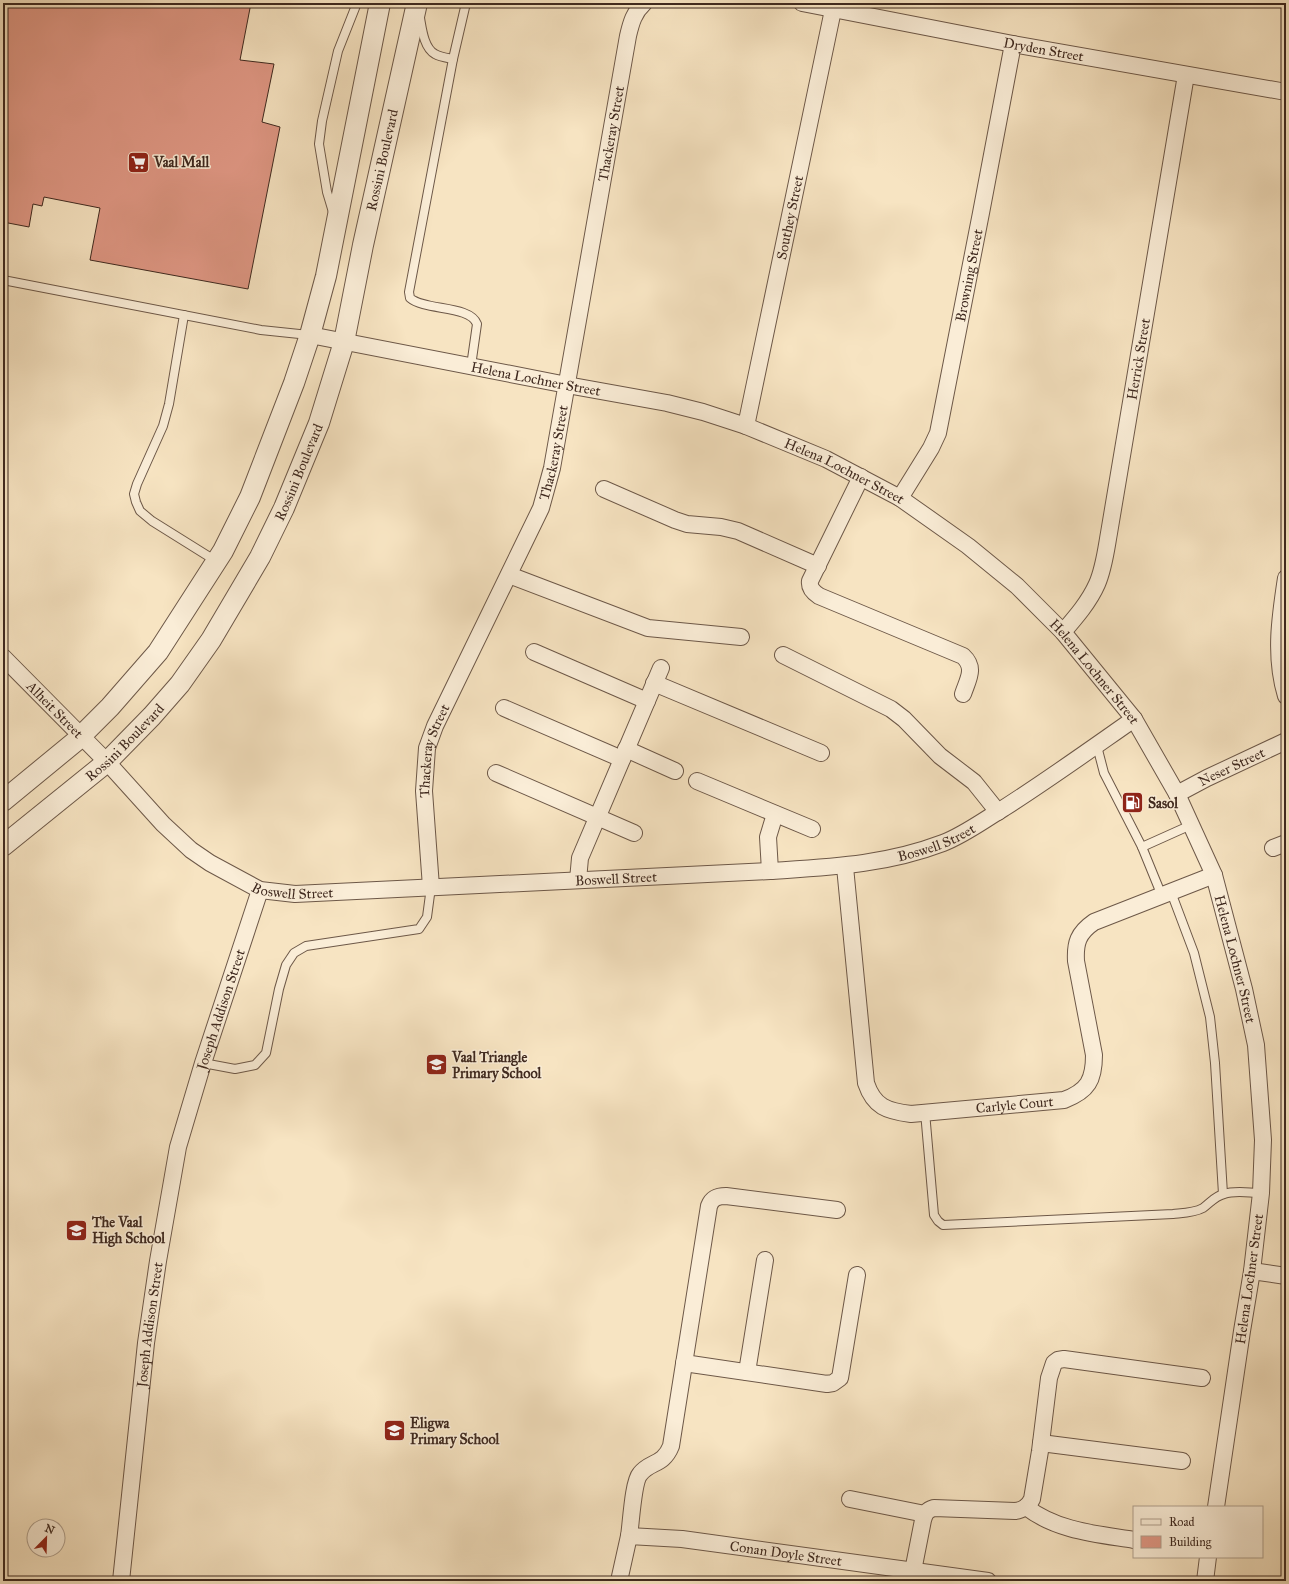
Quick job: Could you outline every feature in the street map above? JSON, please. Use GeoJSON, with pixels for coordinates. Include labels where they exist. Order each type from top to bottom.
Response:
{"type":"FeatureCollection","features":[{"type":"Feature","properties":{"kind":"street"},"geometry":{"type":"LineString","coordinates":[[3,801],[53,761],[81,735],[110,707],[158,652],[224,551],[250,496],[294,383],[310,335],[326,276],[380,3]]}},
{"type":"Feature","properties":{"kind":"street","name":"Rossini Boulevard"},"geometry":{"type":"LineString","coordinates":[[3,846],[107,762],[152,716],[180,684],[211,640],[260,557],[284,508],[319,423],[344,342],[362,245],[417,3]]}},
{"type":"Feature","properties":{"kind":"street","name":"Thackeray Street"},"geometry":{"type":"LineString","coordinates":[[431,887],[424,791],[427,748],[435,726],[541,508],[552,468],[628,36],[632,20],[636,12],[644,3]]}},
{"type":"Feature","properties":{"kind":"street","name":"Dryden Street"},"geometry":{"type":"LineString","coordinates":[[802,3],[1013,44],[1286,92]]}},
{"type":"Feature","properties":{"kind":"street","name":"Southey Street"},"geometry":{"type":"LineString","coordinates":[[746,426],[833,10]]}},
{"type":"Feature","properties":{"kind":"street","name":"Browning Street"},"geometry":{"type":"LineString","coordinates":[[900,498],[932,448],[938,433],[1013,44]]}},
{"type":"Feature","properties":{"kind":"street","name":"Herrick Street"},"geometry":{"type":"LineString","coordinates":[[1063,632],[1086,604],[1098,584],[1101,572],[1109,533],[1186,75]]}},
{"type":"Feature","properties":{"kind":"street","name":"Helena Lochner Street"},"geometry":{"type":"LineString","coordinates":[[310,335],[667,403],[703,412],[746,426],[826,459],[900,498],[968,546],[1017,586],[1063,632],[1134,719],[1177,794],[1214,875],[1244,989],[1256,1045],[1263,1140],[1261,1193],[1252,1271],[1240,1339],[1216,1506]]}},
{"type":"Feature","properties":{"kind":"street"},"geometry":{"type":"LineString","coordinates":[[861,477],[810,585],[815,593],[963,656],[968,661],[970,666],[970,673],[963,694]]}},
{"type":"Feature","properties":{"kind":"street"},"geometry":{"type":"LineString","coordinates":[[604,489],[687,524],[721,527],[738,531],[818,566]]}},
{"type":"Feature","properties":{"kind":"street"},"geometry":{"type":"LineString","coordinates":[[509,575],[648,628],[741,637]]}},
{"type":"Feature","properties":{"kind":"street"},"geometry":{"type":"LineString","coordinates":[[1286,578],[1278,641],[1280,665],[1286,696]]}},
{"type":"Feature","properties":{"kind":"street"},"geometry":{"type":"LineString","coordinates":[[534,652],[647,701]]}},
{"type":"Feature","properties":{"kind":"street"},"geometry":{"type":"LineString","coordinates":[[783,655],[891,709],[904,719],[940,756],[974,782],[998,812]]}},
{"type":"Feature","properties":{"kind":"street","name":"Alheit Street"},"geometry":{"type":"LineString","coordinates":[[3,657],[107,762]]}},
{"type":"Feature","properties":{"kind":"street"},"geometry":{"type":"LineString","coordinates":[[578,880],[580,858],[661,668]]}},
{"type":"Feature","properties":{"kind":"street"},"geometry":{"type":"LineString","coordinates":[[654,683],[821,753]]}},
{"type":"Feature","properties":{"kind":"street"},"geometry":{"type":"LineString","coordinates":[[504,708],[624,754],[675,771]]}},
{"type":"Feature","properties":{"kind":"street","name":"Boswell Street"},"geometry":{"type":"LineString","coordinates":[[107,762],[163,824],[191,850],[210,863],[260,890],[296,894],[770,872],[845,866],[887,860],[945,842],[975,826],[1097,746],[1134,719]]}},
{"type":"Feature","properties":{"kind":"street","name":"Neser Street"},"geometry":{"type":"LineString","coordinates":[[1177,794],[1207,778],[1286,741]]}},
{"type":"Feature","properties":{"kind":"street"},"geometry":{"type":"LineString","coordinates":[[496,773],[634,833]]}},
{"type":"Feature","properties":{"kind":"street"},"geometry":{"type":"LineString","coordinates":[[697,781],[812,829]]}},
{"type":"Feature","properties":{"kind":"street"},"geometry":{"type":"LineString","coordinates":[[770,872],[768,837],[775,814]]}},
{"type":"Feature","properties":{"kind":"street","name":"Carlyle Court"},"geometry":{"type":"LineString","coordinates":[[845,866],[866,1083],[869,1093],[874,1101],[882,1106],[911,1114],[1064,1100],[1076,1096],[1085,1088],[1094,1070],[1094,1055],[1076,961],[1075,949],[1078,938],[1085,928],[1094,922],[1214,875]]}},
{"type":"Feature","properties":{"kind":"street","name":"Joseph Addison Street"},"geometry":{"type":"LineString","coordinates":[[120,1581],[146,1343],[158,1261],[178,1147],[203,1063],[260,890]]}},
{"type":"Feature","properties":{"kind":"street"},"geometry":{"type":"LineString","coordinates":[[619,1581],[629,1536],[637,1479],[644,1470],[666,1457],[671,1446],[711,1201],[719,1196],[726,1196],[837,1210]]}},
{"type":"Feature","properties":{"kind":"street"},"geometry":{"type":"LineString","coordinates":[[747,1372],[765,1260]]}},
{"type":"Feature","properties":{"kind":"street"},"geometry":{"type":"LineString","coordinates":[[1252,1271],[1286,1276]]}},
{"type":"Feature","properties":{"kind":"street"},"geometry":{"type":"LineString","coordinates":[[684,1363],[827,1384],[838,1381],[840,1378],[857,1275]]}},
{"type":"Feature","properties":{"kind":"street"},"geometry":{"type":"LineString","coordinates":[[913,1571],[925,1514],[928,1510],[934,1508],[1014,1511],[1026,1507],[1032,1499],[1049,1378],[1054,1363],[1058,1360],[1202,1378]]}},
{"type":"Feature","properties":{"kind":"street"},"geometry":{"type":"LineString","coordinates":[[1041,1443],[1182,1461]]}},
{"type":"Feature","properties":{"kind":"street"},"geometry":{"type":"LineString","coordinates":[[850,1499],[925,1514]]}},
{"type":"Feature","properties":{"kind":"street"},"geometry":{"type":"LineString","coordinates":[[1026,1507],[1032,1513],[1069,1529],[1133,1540]]}},
{"type":"Feature","properties":{"kind":"street","name":"Conan Doyle Street"},"geometry":{"type":"LineString","coordinates":[[629,1536],[682,1539],[988,1581]]}},
{"type":"Feature","properties":{"kind":"street"},"geometry":{"type":"LineString","coordinates":[[1205,1581],[1208,1558]]}},
{"type":"Feature","properties":{"kind":"lane"},"geometry":{"type":"LineString","coordinates":[[336,223],[327,192],[319,144],[338,51],[357,3]]}},
{"type":"Feature","properties":{"kind":"lane"},"geometry":{"type":"LineString","coordinates":[[417,3],[422,31],[429,49],[437,56],[453,59]]}},
{"type":"Feature","properties":{"kind":"lane"},"geometry":{"type":"LineString","coordinates":[[466,3],[453,59],[409,292],[410,298],[419,303],[472,316],[477,324],[471,366]]}},
{"type":"Feature","properties":{"kind":"lane"},"geometry":{"type":"LineString","coordinates":[[3,280],[261,330],[310,335]]}},
{"type":"Feature","properties":{"kind":"lane"},"geometry":{"type":"LineString","coordinates":[[184,315],[169,404],[163,426],[139,478],[134,494],[140,511],[152,521],[217,561]]}},
{"type":"Feature","properties":{"kind":"lane"},"geometry":{"type":"LineString","coordinates":[[1097,746],[1104,773],[1166,894],[1194,953],[1210,1017],[1215,1063],[1223,1194]]}},
{"type":"Feature","properties":{"kind":"lane"},"geometry":{"type":"LineString","coordinates":[[1142,847],[1192,825]]}},
{"type":"Feature","properties":{"kind":"lane"},"geometry":{"type":"LineString","coordinates":[[203,1063],[236,1069],[255,1065],[266,1054],[279,989],[286,965],[294,953],[306,946],[419,929],[427,917],[431,887]]}},
{"type":"Feature","properties":{"kind":"lane"},"geometry":{"type":"LineString","coordinates":[[925,1112],[934,1215],[943,1226],[1180,1214],[1194,1212],[1204,1208],[1214,1199],[1223,1194],[1234,1192],[1261,1193]]}},
{"type":"Feature","properties":{"kind":"building","name":"Vaal Mall"},"geometry":{"type":"Polygon","coordinates":[[[3,3],[251,3],[240,60],[274,64],[262,122],[280,127],[248,289],[90,260],[100,208],[44,197],[42,206],[33,204],[29,227],[3,222],[3,3]]]}},
{"type":"Feature","properties":{"kind":"place","name":"Vaal Mall"},"geometry":{"type":"Point","coordinates":[138,162]}},
{"type":"Feature","properties":{"kind":"place","name":"Sasol"},"geometry":{"type":"Point","coordinates":[1133,803]}},
{"type":"Feature","properties":{"kind":"place","name":"Vaal Triangle Primary School"},"geometry":{"type":"Point","coordinates":[437,1065]}},
{"type":"Feature","properties":{"kind":"place","name":"The Vaal High School"},"geometry":{"type":"Point","coordinates":[77,1230]}},
{"type":"Feature","properties":{"kind":"place","name":"Eligwa Primary School"},"geometry":{"type":"Point","coordinates":[394,1431]}}]}
